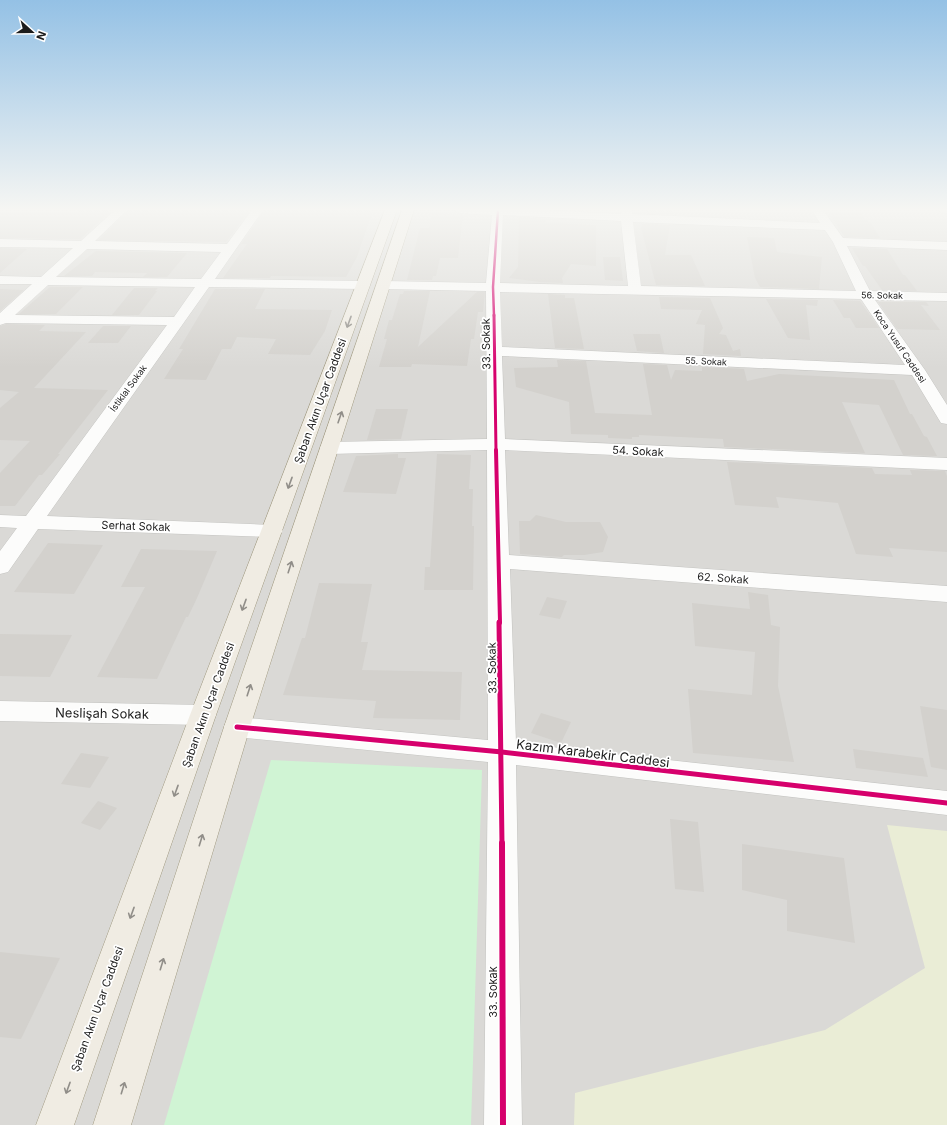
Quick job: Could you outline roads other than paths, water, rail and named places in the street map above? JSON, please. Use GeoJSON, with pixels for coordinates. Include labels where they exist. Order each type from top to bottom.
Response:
{"type":"FeatureCollection","features":[{"type":"Feature","properties":{"kind":"main road","name":"Şaban Akın Uçar Caddesi"},"geometry":{"type":"LineString","coordinates":[[55,1125],[203,715],[371,262]]}},
{"type":"Feature","properties":{"kind":"main road","name":"Şaban Akın Uçar Caddesi"},"geometry":{"type":"LineString","coordinates":[[112,1125],[237,727],[391,262]]}},
{"type":"Feature","properties":{"kind":"main road"},"geometry":{"type":"LineString","coordinates":[[363,285],[384,286]]}},
{"type":"Feature","properties":{"kind":"main road"},"geometry":{"type":"LineString","coordinates":[[203,715],[237,727]]}},
{"type":"Feature","properties":{"kind":"street"},"geometry":{"type":"LineString","coordinates":[[1,320],[63,262]]}},
{"type":"Feature","properties":{"kind":"street","name":"İstiklal Sokak"},"geometry":{"type":"LineString","coordinates":[[0,568],[219,262]]}},
{"type":"Feature","properties":{"kind":"street","name":"33. Sokak"},"geometry":{"type":"LineString","coordinates":[[495,262],[493,287],[502,752],[503,1125]]}},
{"type":"Feature","properties":{"kind":"street"},"geometry":{"type":"LineString","coordinates":[[632,262],[635,290]]}},
{"type":"Feature","properties":{"kind":"street","name":"Koca Yusuf Caddesi"},"geometry":{"type":"LineString","coordinates":[[849,262],[865,295],[917,370],[947,420]]}},
{"type":"Feature","properties":{"kind":"street"},"geometry":{"type":"LineString","coordinates":[[0,280],[363,285]]}},
{"type":"Feature","properties":{"kind":"street","name":"56. Sokak"},"geometry":{"type":"LineString","coordinates":[[384,286],[947,296]]}},
{"type":"Feature","properties":{"kind":"street"},"geometry":{"type":"LineString","coordinates":[[1,320],[177,321]]}},
{"type":"Feature","properties":{"kind":"street","name":"55. Sokak"},"geometry":{"type":"LineString","coordinates":[[495,351],[917,370]]}},
{"type":"Feature","properties":{"kind":"street","name":"54. Sokak"},"geometry":{"type":"LineString","coordinates":[[330,448],[497,444],[947,464]]}},
{"type":"Feature","properties":{"kind":"street","name":"Serhat Sokak"},"geometry":{"type":"LineString","coordinates":[[0,521],[272,531]]}},
{"type":"Feature","properties":{"kind":"street","name":"62. Sokak"},"geometry":{"type":"LineString","coordinates":[[499,561],[947,594]]}},
{"type":"Feature","properties":{"kind":"street","name":"Neslişah Sokak"},"geometry":{"type":"LineString","coordinates":[[0,711],[203,715]]}},
{"type":"Feature","properties":{"kind":"street","name":"Kazım Karabekir Caddesi"},"geometry":{"type":"LineString","coordinates":[[237,727],[502,752],[947,803]]}}]}
